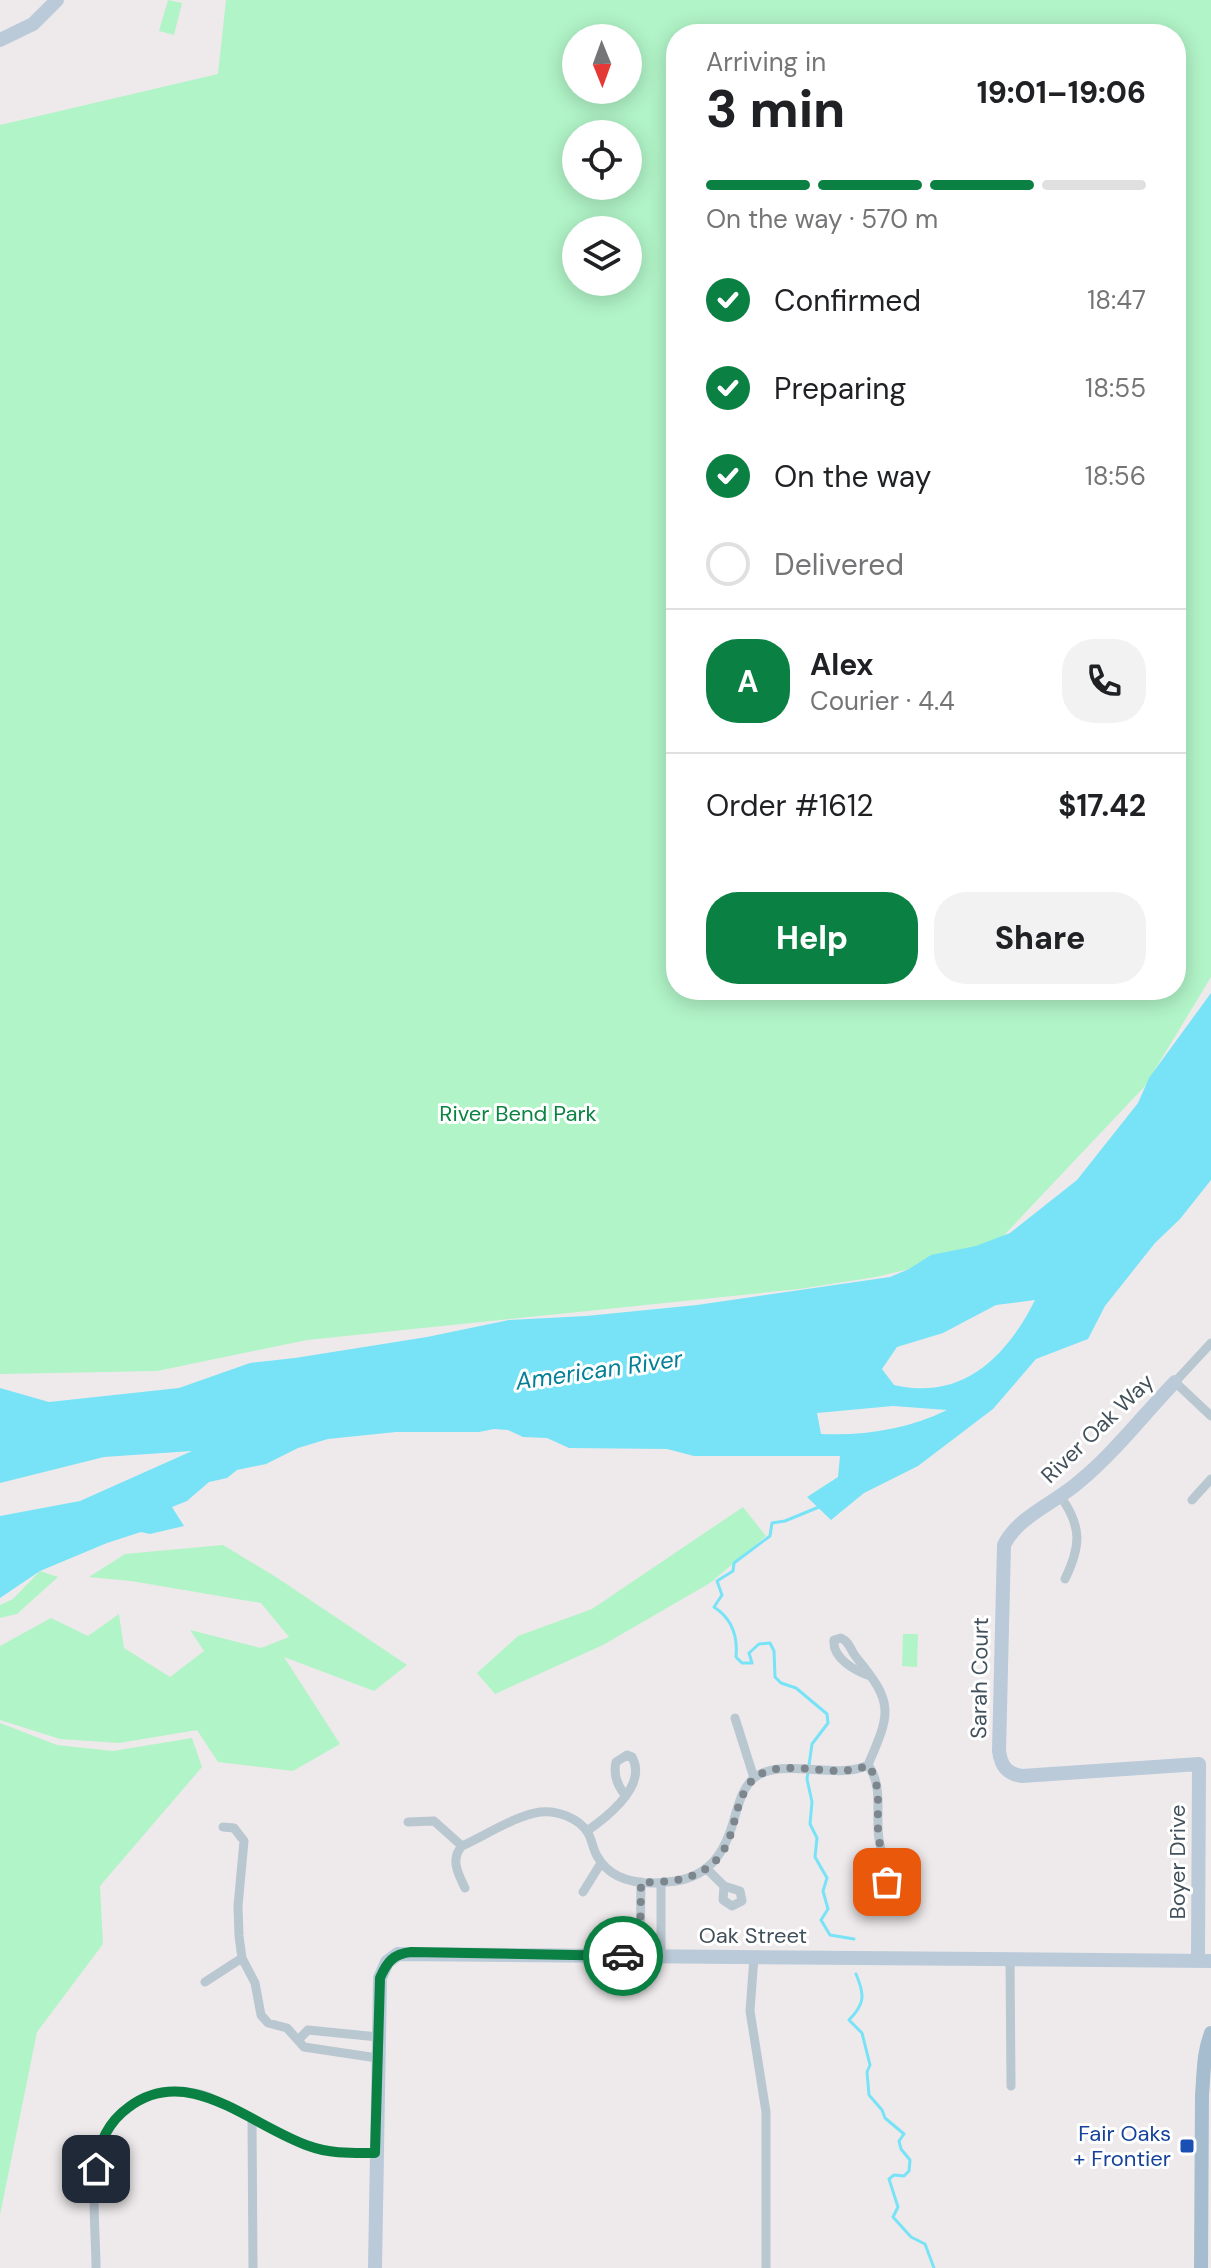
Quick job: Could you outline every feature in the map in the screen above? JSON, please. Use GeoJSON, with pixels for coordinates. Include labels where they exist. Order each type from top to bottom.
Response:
{"type":"FeatureCollection","features":[{"type":"Feature","properties":{"kind":"main road"},"geometry":{"type":"LineString","coordinates":[[1201,2268],[1206,2246],[1208,2068],[1202,2062],[1211,2033]]}},
{"type":"Feature","properties":{"kind":"street"},"geometry":{"type":"LineString","coordinates":[[0,40],[33,24],[57,0]]}},
{"type":"Feature","properties":{"kind":"street","name":"River Oak Way"},"geometry":{"type":"LineString","coordinates":[[1008,1536],[1018,1525],[1082,1480],[1211,1343]]}},
{"type":"Feature","properties":{"kind":"street"},"geometry":{"type":"LineString","coordinates":[[1175,1382],[1211,1416]]}},
{"type":"Feature","properties":{"kind":"street"},"geometry":{"type":"LineString","coordinates":[[1192,1500],[1211,1479]]}},
{"type":"Feature","properties":{"kind":"street"},"geometry":{"type":"LineString","coordinates":[[1061,1497],[1072,1513],[1077,1531],[1074,1557],[1065,1579]]}},
{"type":"Feature","properties":{"kind":"street","name":"Sarah Court"},"geometry":{"type":"LineString","coordinates":[[1008,1536],[1004,1545],[999,1733],[1000,1758],[1007,1771],[1029,1776],[1199,1764]]}},
{"type":"Feature","properties":{"kind":"street"},"geometry":{"type":"LineString","coordinates":[[868,1765],[886,1718],[885,1701],[870,1676]]}},
{"type":"Feature","properties":{"kind":"street"},"geometry":{"type":"LineString","coordinates":[[735,1718],[754,1778]]}},
{"type":"Feature","properties":{"kind":"street","name":"Boyer Drive"},"geometry":{"type":"LineString","coordinates":[[1199,1764],[1204,1961]]}},
{"type":"Feature","properties":{"kind":"street"},"geometry":{"type":"LineString","coordinates":[[465,1888],[455,1862],[456,1853],[462,1846],[539,1812],[565,1815],[587,1831],[601,1863],[623,1879],[661,1883],[687,1878],[706,1868],[726,1846],[739,1804],[754,1778],[774,1770],[853,1769],[868,1765]]}},
{"type":"Feature","properties":{"kind":"street"},"geometry":{"type":"LineString","coordinates":[[868,1765],[877,1785],[878,1836],[887,1863],[887,1882]]}},
{"type":"Feature","properties":{"kind":"street"},"geometry":{"type":"LineString","coordinates":[[587,1831],[611,1814],[625,1795]]}},
{"type":"Feature","properties":{"kind":"street"},"geometry":{"type":"LineString","coordinates":[[408,1822],[434,1821],[462,1846]]}},
{"type":"Feature","properties":{"kind":"street"},"geometry":{"type":"LineString","coordinates":[[223,1827],[234,1828],[244,1841],[238,1906],[242,1958],[255,1983],[261,2015],[268,2023],[287,2028],[304,2047],[377,2058]]}},
{"type":"Feature","properties":{"kind":"street"},"geometry":{"type":"LineString","coordinates":[[583,1892],[601,1863]]}},
{"type":"Feature","properties":{"kind":"street"},"geometry":{"type":"LineString","coordinates":[[706,1868],[724,1886]]}},
{"type":"Feature","properties":{"kind":"street"},"geometry":{"type":"LineString","coordinates":[[640,1957],[641,1882]]}},
{"type":"Feature","properties":{"kind":"street"},"geometry":{"type":"LineString","coordinates":[[661,1883],[661,1957]]}},
{"type":"Feature","properties":{"kind":"street"},"geometry":{"type":"LineString","coordinates":[[640,1925],[661,1926]]}},
{"type":"Feature","properties":{"kind":"street","name":"Oak Street"},"geometry":{"type":"LineString","coordinates":[[378,2037],[380,1978],[387,1962],[398,1954],[1204,1961]]}},
{"type":"Feature","properties":{"kind":"street"},"geometry":{"type":"LineString","coordinates":[[754,1957],[750,2011],[766,2112],[766,2268]]}},
{"type":"Feature","properties":{"kind":"street"},"geometry":{"type":"LineString","coordinates":[[205,1982],[242,1958]]}},
{"type":"Feature","properties":{"kind":"street"},"geometry":{"type":"LineString","coordinates":[[1010,1959],[1011,2086]]}},
{"type":"Feature","properties":{"kind":"street"},"geometry":{"type":"LineString","coordinates":[[1204,1961],[1211,1968]]}},
{"type":"Feature","properties":{"kind":"street"},"geometry":{"type":"LineString","coordinates":[[298,2040],[308,2030],[378,2037],[375,2268]]}},
{"type":"Feature","properties":{"kind":"street"},"geometry":{"type":"LineString","coordinates":[[96,2268],[96,2162],[108,2129],[121,2113],[145,2097],[180,2091],[207,2096],[321,2150],[375,2153]]}},
{"type":"Feature","properties":{"kind":"street"},"geometry":{"type":"LineString","coordinates":[[252,2119],[253,2268]]}},
{"type":"Feature","properties":{"kind":"green space"},"geometry":{"type":"Polygon","coordinates":[[[168,0],[182,3],[174,35],[159,31],[168,0]]]}},
{"type":"Feature","properties":{"kind":"green space","name":"River Bend Park"},"geometry":{"type":"Polygon","coordinates":[[[226,0],[1211,0],[1211,977],[1145,1086],[991,1249],[876,1277],[799,1289],[307,1340],[157,1371],[0,1374],[0,125],[218,74],[226,0]]]}},
{"type":"Feature","properties":{"kind":"green space"},"geometry":{"type":"Polygon","coordinates":[[[743,1507],[766,1536],[710,1583],[603,1645],[495,1694],[477,1673],[518,1636],[592,1609],[743,1507]]]}},
{"type":"Feature","properties":{"kind":"green space"},"geometry":{"type":"Polygon","coordinates":[[[223,1545],[407,1665],[374,1691],[284,1657],[340,1744],[293,1771],[218,1762],[197,1730],[119,1743],[60,1739],[0,1720],[0,1646],[51,1618],[88,1636],[119,1614],[124,1648],[170,1677],[204,1651],[190,1630],[261,1648],[289,1637],[261,1603],[89,1577],[125,1554],[223,1545]]]}},
{"type":"Feature","properties":{"kind":"green space"},"geometry":{"type":"Polygon","coordinates":[[[40,1571],[58,1577],[17,1614],[0,1618],[0,1605],[13,1599],[40,1571]]]}},
{"type":"Feature","properties":{"kind":"green space"},"geometry":{"type":"Polygon","coordinates":[[[903,1634],[918,1634],[917,1667],[902,1666],[903,1634]]]}},
{"type":"Feature","properties":{"kind":"green space"},"geometry":{"type":"Polygon","coordinates":[[[0,1723],[57,1745],[113,1751],[192,1738],[202,1767],[100,1886],[103,1944],[37,2032],[0,2215],[0,1723]]]}},
{"type":"Feature","properties":{"kind":"water","name":"American River"},"geometry":{"type":"Polygon","coordinates":[[[1211,993],[1211,1180],[1105,1306],[1088,1339],[1036,1359],[993,1409],[918,1466],[864,1493],[831,1520],[807,1497],[838,1477],[840,1456],[694,1456],[667,1449],[569,1448],[547,1438],[523,1437],[508,1430],[494,1429],[479,1432],[396,1432],[328,1439],[298,1448],[266,1464],[237,1470],[227,1478],[209,1482],[187,1501],[172,1507],[184,1526],[150,1534],[141,1532],[107,1543],[40,1571],[0,1598],[0,1516],[80,1501],[192,1451],[104,1457],[0,1483],[0,1388],[49,1402],[179,1388],[250,1363],[427,1337],[509,1320],[697,1305],[890,1277],[931,1255],[976,1246],[1010,1233],[1077,1180],[1138,1103],[1149,1078],[1211,993]],[[1035,1300],[996,1305],[943,1333],[897,1347],[882,1369],[894,1385],[941,1387],[961,1380],[996,1357],[1035,1300]],[[893,1406],[817,1413],[821,1434],[886,1430],[947,1410],[893,1406]]]}},
{"type":"Feature","properties":{"kind":"waterway"},"geometry":{"type":"LineString","coordinates":[[819,1507],[772,1523],[770,1536],[734,1563],[733,1571],[717,1581],[722,1595],[714,1607],[725,1616],[732,1628],[736,1657],[742,1663],[752,1663],[749,1653],[759,1644],[770,1643],[774,1651],[775,1677],[781,1683],[796,1688],[827,1714],[828,1723],[812,1744],[807,1779],[812,1802],[810,1824],[817,1838],[815,1857],[827,1878],[823,1891],[828,1909],[821,1920],[830,1935],[854,1939]]}},
{"type":"Feature","properties":{"kind":"waterway"},"geometry":{"type":"LineString","coordinates":[[856,1974],[862,1999],[849,2020],[862,2033],[870,2065],[867,2072],[869,2095],[885,2118],[904,2134],[899,2141],[910,2160],[909,2171],[904,2176],[894,2175],[889,2179],[898,2207],[893,2217],[911,2237],[925,2244],[934,2268]]}},
{"type":"Feature","properties":{"kind":"way so far"},"geometry":{"type":"LineString","coordinates":[[623,1956],[640,1957],[641,1882],[681,1880],[700,1872],[714,1861],[726,1846],[744,1792],[754,1778],[768,1771],[853,1769],[868,1765],[877,1785],[878,1836],[887,1863],[887,1882]]}},
{"type":"Feature","properties":{"kind":"place","name":"Fair Oaks + Frontier"},"geometry":{"type":"Point","coordinates":[1187,2146]}},
{"type":"Feature","properties":{"kind":"route"},"geometry":{"type":"LineString","coordinates":[[96,2169],[99,2148],[108,2129],[121,2113],[145,2097],[173,2091],[207,2096],[307,2146],[335,2152],[375,2153],[380,1978],[387,1962],[398,1954],[411,1952],[623,1956]]}}]}
